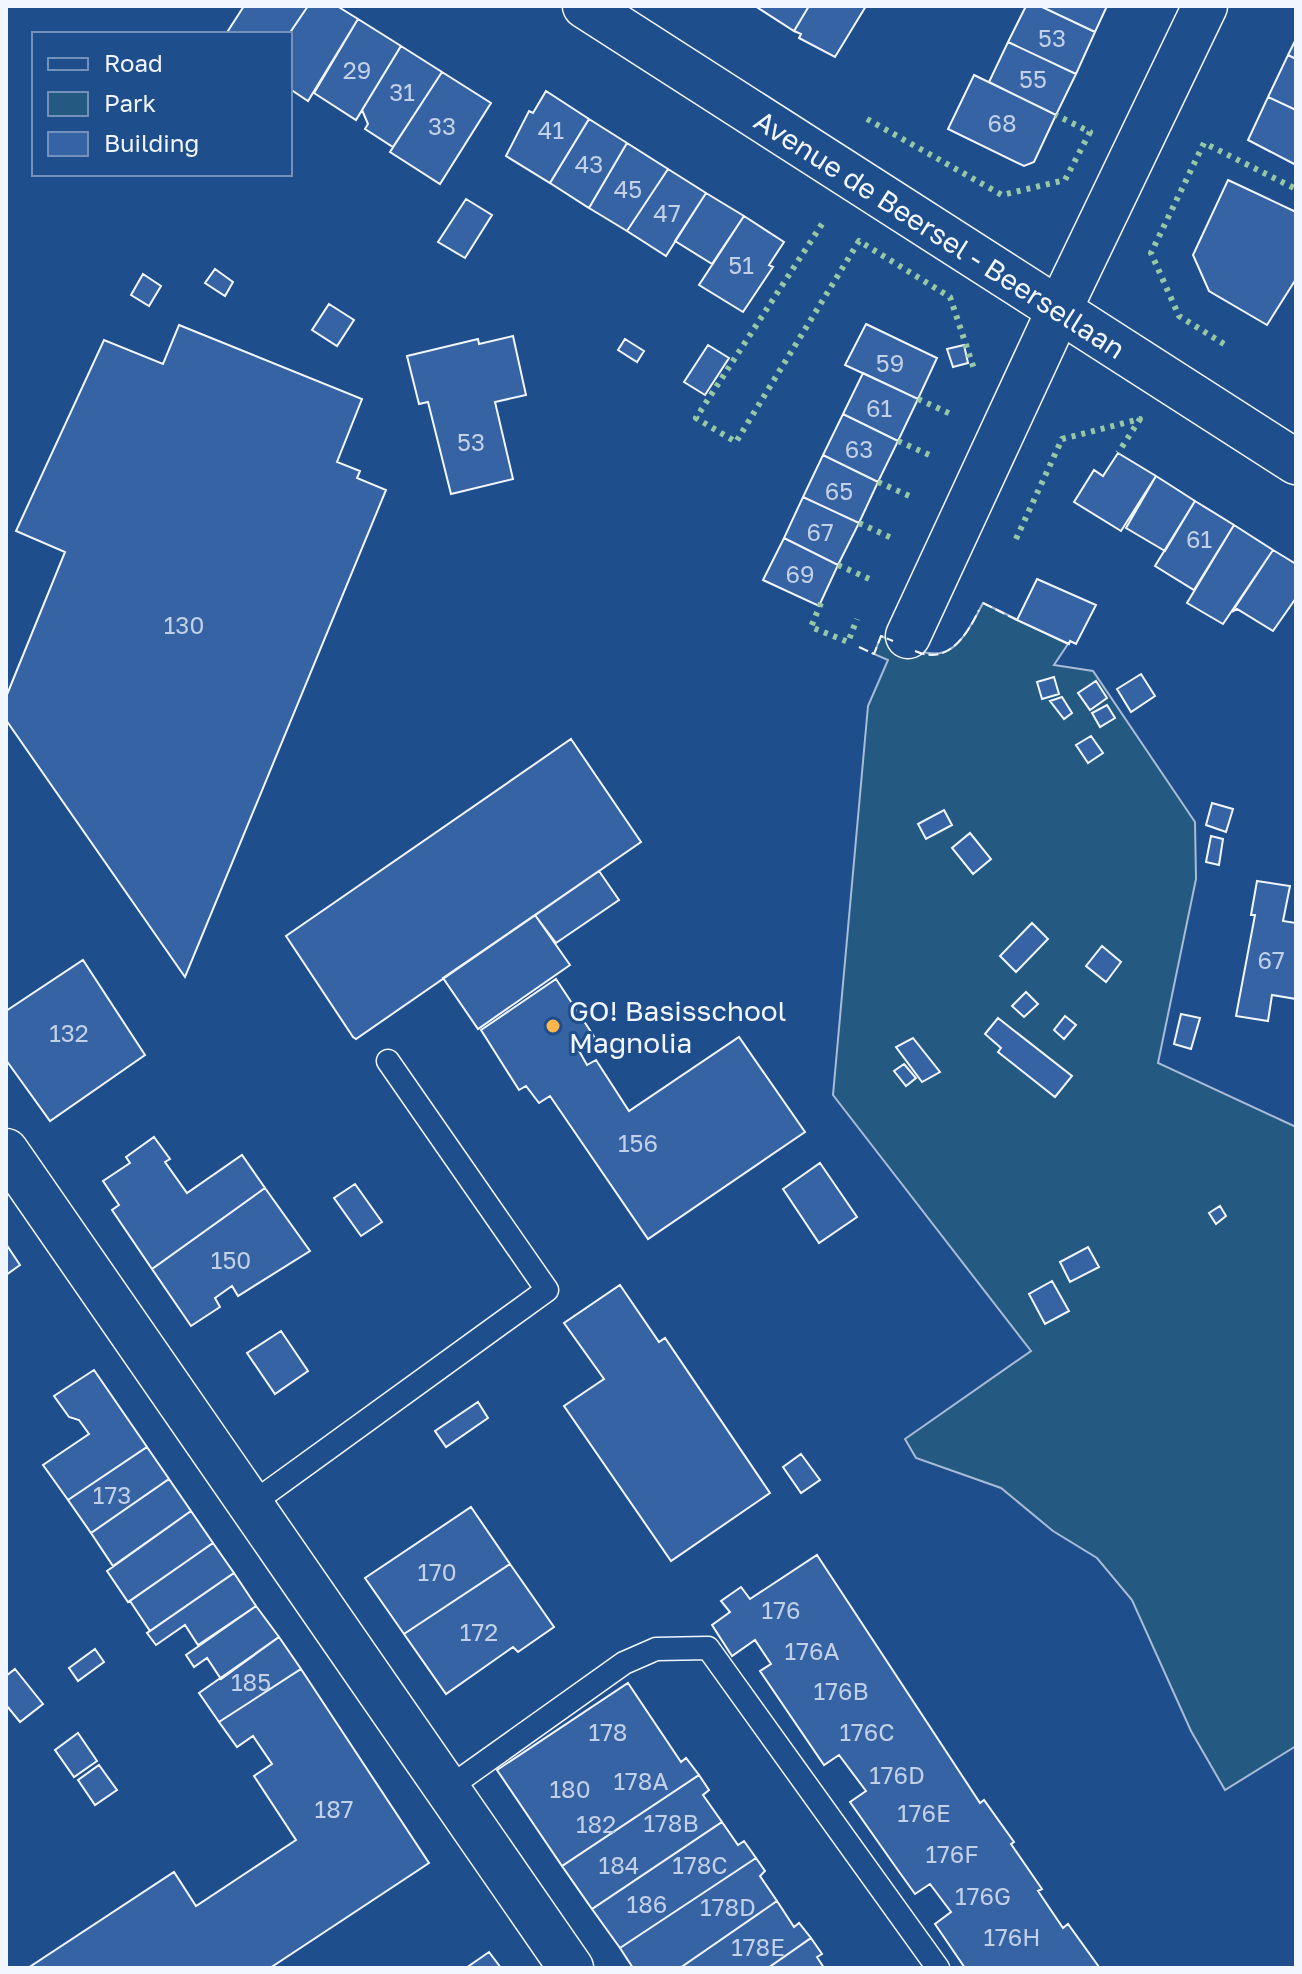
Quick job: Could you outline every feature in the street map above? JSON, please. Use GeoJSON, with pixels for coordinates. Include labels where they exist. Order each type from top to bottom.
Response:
{"type":"FeatureCollection","features":[{"type":"Feature","properties":{"kind":"street","name":"Avenue de Beersel - Beersellaan"},"geometry":{"type":"LineString","coordinates":[[585,6],[1296,462]]}},
{"type":"Feature","properties":{"kind":"street"},"geometry":{"type":"LineString","coordinates":[[908,636],[1059,310],[1205,6]]}},
{"type":"Feature","properties":{"kind":"street"},"geometry":{"type":"LineString","coordinates":[[6,1151],[571,1968]]}},
{"type":"Feature","properties":{"kind":"lane"},"geometry":{"type":"LineString","coordinates":[[250,1505],[547,1290],[388,1061]]}},
{"type":"Feature","properties":{"kind":"lane"},"geometry":{"type":"LineString","coordinates":[[447,1789],[624,1663],[656,1649],[708,1648],[938,1968]]}},
{"type":"Feature","properties":{"kind":"green space"},"geometry":{"type":"Polygon","coordinates":[[[983,603],[1068,644],[1054,665],[1093,671],[1195,822],[1196,879],[1158,1063],[1296,1127],[1296,1746],[1225,1790],[1191,1731],[1132,1600],[1097,1558],[1053,1531],[1001,1488],[916,1458],[905,1439],[1031,1351],[833,1095],[868,706],[888,660],[874,654],[881,636],[918,651],[931,654],[943,652],[962,638],[983,603]]]}},
{"type":"Feature","properties":{"kind":"building"},"geometry":{"type":"Polygon","coordinates":[[[244,6],[308,6],[290,32],[227,32],[244,6]]]}},
{"type":"Feature","properties":{"kind":"building"},"geometry":{"type":"Polygon","coordinates":[[[308,6],[337,6],[358,19],[308,101],[292,90],[290,32],[308,6]]]}},
{"type":"Feature","properties":{"kind":"building"},"geometry":{"type":"Polygon","coordinates":[[[755,6],[809,6],[794,31],[755,6]]]}},
{"type":"Feature","properties":{"kind":"building"},"geometry":{"type":"Polygon","coordinates":[[[809,6],[866,6],[835,57],[799,38],[801,34],[794,31],[809,6]]]}},
{"type":"Feature","properties":{"kind":"building"},"geometry":{"type":"Polygon","coordinates":[[[1026,6],[1040,6],[1095,32],[1076,74],[1008,42],[1026,6]]]}},
{"type":"Feature","properties":{"kind":"building"},"geometry":{"type":"Polygon","coordinates":[[[1040,6],[1107,6],[1095,32],[1040,6]]]}},
{"type":"Feature","properties":{"kind":"building"},"geometry":{"type":"Polygon","coordinates":[[[358,19],[401,46],[356,120],[314,93],[358,19]]]}},
{"type":"Feature","properties":{"kind":"building"},"geometry":{"type":"Polygon","coordinates":[[[1296,39],[1296,59],[1288,55],[1296,39]]]}},
{"type":"Feature","properties":{"kind":"building"},"geometry":{"type":"Polygon","coordinates":[[[1008,42],[1076,74],[1056,115],[989,82],[1008,42]]]}},
{"type":"Feature","properties":{"kind":"building"},"geometry":{"type":"Polygon","coordinates":[[[401,46],[442,72],[393,147],[365,129],[368,124],[362,110],[401,46]]]}},
{"type":"Feature","properties":{"kind":"building"},"geometry":{"type":"Polygon","coordinates":[[[1288,55],[1296,59],[1296,110],[1268,97],[1288,55]]]}},
{"type":"Feature","properties":{"kind":"building"},"geometry":{"type":"Polygon","coordinates":[[[442,72],[491,103],[440,184],[390,152],[442,72]]]}},
{"type":"Feature","properties":{"kind":"building"},"geometry":{"type":"Polygon","coordinates":[[[974,75],[1056,115],[1034,162],[1024,166],[948,129],[974,75]]]}},
{"type":"Feature","properties":{"kind":"building"},"geometry":{"type":"Polygon","coordinates":[[[546,91],[589,119],[550,183],[506,156],[529,111],[533,113],[546,91]]]}},
{"type":"Feature","properties":{"kind":"building"},"geometry":{"type":"Polygon","coordinates":[[[1268,97],[1296,110],[1296,165],[1248,140],[1268,97]]]}},
{"type":"Feature","properties":{"kind":"building"},"geometry":{"type":"Polygon","coordinates":[[[589,119],[627,143],[589,208],[550,183],[589,119]]]}},
{"type":"Feature","properties":{"kind":"building"},"geometry":{"type":"Polygon","coordinates":[[[627,143],[668,169],[627,231],[589,208],[627,143]]]}},
{"type":"Feature","properties":{"kind":"building"},"geometry":{"type":"Polygon","coordinates":[[[668,169],[706,193],[666,256],[627,231],[668,169]]]}},
{"type":"Feature","properties":{"kind":"building"},"geometry":{"type":"Polygon","coordinates":[[[1228,180],[1296,212],[1296,279],[1267,325],[1209,291],[1193,255],[1228,180]]]}},
{"type":"Feature","properties":{"kind":"building"},"geometry":{"type":"Polygon","coordinates":[[[706,193],[744,216],[712,264],[675,241],[706,193]]]}},
{"type":"Feature","properties":{"kind":"building"},"geometry":{"type":"Polygon","coordinates":[[[466,199],[492,215],[465,258],[438,242],[466,199]]]}},
{"type":"Feature","properties":{"kind":"building"},"geometry":{"type":"Polygon","coordinates":[[[744,216],[784,242],[769,265],[773,267],[743,312],[699,285],[744,216]]]}},
{"type":"Feature","properties":{"kind":"building"},"geometry":{"type":"Polygon","coordinates":[[[215,269],[233,282],[225,296],[205,283],[215,269]]]}},
{"type":"Feature","properties":{"kind":"building"},"geometry":{"type":"Polygon","coordinates":[[[143,274],[161,286],[149,306],[131,295],[143,274]]]}},
{"type":"Feature","properties":{"kind":"building"},"geometry":{"type":"Polygon","coordinates":[[[329,304],[354,320],[337,346],[312,330],[329,304]]]}},
{"type":"Feature","properties":{"kind":"building"},"geometry":{"type":"Polygon","coordinates":[[[866,324],[937,358],[918,399],[845,365],[866,324]]]}},
{"type":"Feature","properties":{"kind":"building"},"geometry":{"type":"Polygon","coordinates":[[[179,325],[362,399],[337,462],[360,471],[357,478],[386,490],[185,977],[6,720],[6,697],[65,552],[16,531],[104,340],[163,364],[179,325]]]}},
{"type":"Feature","properties":{"kind":"building"},"geometry":{"type":"Polygon","coordinates":[[[513,336],[526,395],[495,402],[513,479],[451,494],[428,402],[419,404],[407,356],[478,339],[479,344],[513,336]]]}},
{"type":"Feature","properties":{"kind":"building"},"geometry":{"type":"Polygon","coordinates":[[[625,339],[644,351],[637,362],[618,350],[625,339]]]}},
{"type":"Feature","properties":{"kind":"building"},"geometry":{"type":"Polygon","coordinates":[[[708,345],[729,358],[705,395],[684,382],[708,345]]]}},
{"type":"Feature","properties":{"kind":"building"},"geometry":{"type":"Polygon","coordinates":[[[964,345],[968,363],[953,367],[947,349],[964,345]]]}},
{"type":"Feature","properties":{"kind":"building"},"geometry":{"type":"Polygon","coordinates":[[[863,373],[918,399],[898,441],[843,414],[863,373]]]}},
{"type":"Feature","properties":{"kind":"building"},"geometry":{"type":"Polygon","coordinates":[[[843,414],[898,441],[878,482],[823,455],[843,414]]]}},
{"type":"Feature","properties":{"kind":"building"},"geometry":{"type":"Polygon","coordinates":[[[1118,453],[1156,476],[1121,531],[1074,502],[1094,470],[1103,476],[1118,453]]]}},
{"type":"Feature","properties":{"kind":"building"},"geometry":{"type":"Polygon","coordinates":[[[823,455],[878,482],[859,523],[803,497],[823,455]]]}},
{"type":"Feature","properties":{"kind":"building"},"geometry":{"type":"Polygon","coordinates":[[[1156,476],[1195,501],[1165,551],[1126,528],[1156,476]]]}},
{"type":"Feature","properties":{"kind":"building"},"geometry":{"type":"Polygon","coordinates":[[[803,497],[859,523],[838,565],[784,538],[803,497]]]}},
{"type":"Feature","properties":{"kind":"building"},"geometry":{"type":"Polygon","coordinates":[[[1195,501],[1234,525],[1194,590],[1155,566],[1195,501]]]}},
{"type":"Feature","properties":{"kind":"building"},"geometry":{"type":"Polygon","coordinates":[[[1234,525],[1273,550],[1223,624],[1187,603],[1234,525]]]}},
{"type":"Feature","properties":{"kind":"building"},"geometry":{"type":"Polygon","coordinates":[[[784,538],[838,565],[819,606],[763,580],[784,538]]]}},
{"type":"Feature","properties":{"kind":"building"},"geometry":{"type":"Polygon","coordinates":[[[1273,550],[1296,564],[1296,598],[1273,631],[1237,609],[1232,612],[1273,550]]]}},
{"type":"Feature","properties":{"kind":"building"},"geometry":{"type":"Polygon","coordinates":[[[1037,579],[1096,605],[1076,644],[1070,641],[1069,644],[1017,620],[1037,579]]]}},
{"type":"Feature","properties":{"kind":"building"},"geometry":{"type":"Polygon","coordinates":[[[1141,674],[1155,696],[1131,712],[1117,689],[1141,674]]]}},
{"type":"Feature","properties":{"kind":"building"},"geometry":{"type":"Polygon","coordinates":[[[1054,677],[1059,694],[1042,699],[1037,682],[1054,677]]]}},
{"type":"Feature","properties":{"kind":"building"},"geometry":{"type":"Polygon","coordinates":[[[1096,681],[1107,698],[1090,710],[1078,693],[1096,681]]]}},
{"type":"Feature","properties":{"kind":"building"},"geometry":{"type":"Polygon","coordinates":[[[1062,697],[1072,713],[1064,719],[1050,701],[1062,697]]]}},
{"type":"Feature","properties":{"kind":"building"},"geometry":{"type":"Polygon","coordinates":[[[1107,705],[1115,718],[1100,727],[1092,713],[1107,705]]]}},
{"type":"Feature","properties":{"kind":"building"},"geometry":{"type":"Polygon","coordinates":[[[1091,736],[1103,753],[1088,763],[1076,745],[1091,736]]]}},
{"type":"Feature","properties":{"kind":"building"},"geometry":{"type":"Polygon","coordinates":[[[571,739],[641,842],[356,1039],[353,1037],[286,936],[571,739]]]}},
{"type":"Feature","properties":{"kind":"building"},"geometry":{"type":"Polygon","coordinates":[[[1212,803],[1233,809],[1226,832],[1206,825],[1212,803]]]}},
{"type":"Feature","properties":{"kind":"building"},"geometry":{"type":"Polygon","coordinates":[[[944,810],[952,825],[926,839],[918,824],[944,810]]]}},
{"type":"Feature","properties":{"kind":"building"},"geometry":{"type":"Polygon","coordinates":[[[970,833],[991,859],[973,874],[952,848],[970,833]]]}},
{"type":"Feature","properties":{"kind":"building"},"geometry":{"type":"Polygon","coordinates":[[[1211,836],[1223,839],[1219,865],[1206,862],[1211,836]]]}},
{"type":"Feature","properties":{"kind":"building"},"geometry":{"type":"Polygon","coordinates":[[[599,871],[619,900],[556,943],[535,915],[599,871]]]}},
{"type":"Feature","properties":{"kind":"building"},"geometry":{"type":"Polygon","coordinates":[[[1257,881],[1290,886],[1283,921],[1296,923],[1296,999],[1272,995],[1268,1021],[1236,1016],[1255,915],[1251,915],[1257,881]]]}},
{"type":"Feature","properties":{"kind":"building"},"geometry":{"type":"Polygon","coordinates":[[[535,915],[570,965],[478,1029],[443,978],[535,915]]]}},
{"type":"Feature","properties":{"kind":"building"},"geometry":{"type":"Polygon","coordinates":[[[1032,923],[1048,939],[1016,972],[1000,956],[1032,923]]]}},
{"type":"Feature","properties":{"kind":"building"},"geometry":{"type":"Polygon","coordinates":[[[1102,946],[1121,962],[1106,982],[1086,966],[1102,946]]]}},
{"type":"Feature","properties":{"kind":"building"},"geometry":{"type":"Polygon","coordinates":[[[83,960],[145,1055],[50,1121],[6,1060],[6,1011],[83,960]]]}},
{"type":"Feature","properties":{"kind":"building"},"geometry":{"type":"Polygon","coordinates":[[[556,979],[595,1038],[578,1049],[587,1065],[596,1060],[629,1111],[739,1037],[805,1132],[648,1239],[550,1096],[539,1103],[526,1086],[519,1090],[481,1030],[556,979]]]}},
{"type":"Feature","properties":{"kind":"building"},"geometry":{"type":"Polygon","coordinates":[[[1026,992],[1038,1004],[1024,1017],[1012,1006],[1026,992]]]}},
{"type":"Feature","properties":{"kind":"building"},"geometry":{"type":"Polygon","coordinates":[[[1181,1014],[1200,1018],[1191,1049],[1174,1044],[1181,1014]]]}},
{"type":"Feature","properties":{"kind":"building"},"geometry":{"type":"Polygon","coordinates":[[[1065,1016],[1076,1025],[1064,1039],[1054,1030],[1065,1016]]]}},
{"type":"Feature","properties":{"kind":"building"},"geometry":{"type":"Polygon","coordinates":[[[998,1018],[1072,1076],[1055,1097],[998,1052],[1001,1048],[985,1034],[998,1018]]]}},
{"type":"Feature","properties":{"kind":"building"},"geometry":{"type":"Polygon","coordinates":[[[913,1038],[940,1072],[922,1082],[896,1047],[913,1038]]]}},
{"type":"Feature","properties":{"kind":"building"},"geometry":{"type":"Polygon","coordinates":[[[904,1064],[916,1078],[906,1086],[894,1071],[904,1064]]]}},
{"type":"Feature","properties":{"kind":"building"},"geometry":{"type":"Polygon","coordinates":[[[154,1137],[170,1159],[165,1162],[187,1193],[242,1155],[265,1188],[152,1269],[112,1210],[119,1205],[103,1181],[130,1163],[126,1157],[154,1137]]]}},
{"type":"Feature","properties":{"kind":"building"},"geometry":{"type":"Polygon","coordinates":[[[820,1163],[857,1217],[819,1243],[783,1189],[820,1163]]]}},
{"type":"Feature","properties":{"kind":"building"},"geometry":{"type":"Polygon","coordinates":[[[355,1184],[382,1222],[361,1236],[334,1198],[355,1184]]]}},
{"type":"Feature","properties":{"kind":"building"},"geometry":{"type":"Polygon","coordinates":[[[265,1188],[310,1251],[238,1296],[232,1286],[215,1298],[220,1307],[191,1326],[152,1269],[265,1188]]]}},
{"type":"Feature","properties":{"kind":"building"},"geometry":{"type":"Polygon","coordinates":[[[1220,1206],[1226,1216],[1216,1224],[1209,1213],[1220,1206]]]}},
{"type":"Feature","properties":{"kind":"building"},"geometry":{"type":"Polygon","coordinates":[[[6,1244],[20,1265],[6,1275],[6,1244]]]}},
{"type":"Feature","properties":{"kind":"building"},"geometry":{"type":"Polygon","coordinates":[[[1088,1247],[1099,1267],[1070,1282],[1060,1262],[1088,1247]]]}},
{"type":"Feature","properties":{"kind":"building"},"geometry":{"type":"Polygon","coordinates":[[[1052,1281],[1069,1311],[1045,1324],[1029,1294],[1052,1281]]]}},
{"type":"Feature","properties":{"kind":"building"},"geometry":{"type":"Polygon","coordinates":[[[620,1285],[659,1342],[665,1338],[770,1493],[671,1561],[564,1406],[604,1379],[564,1323],[620,1285]]]}},
{"type":"Feature","properties":{"kind":"building"},"geometry":{"type":"Polygon","coordinates":[[[281,1331],[308,1371],[275,1394],[247,1353],[281,1331]]]}},
{"type":"Feature","properties":{"kind":"building"},"geometry":{"type":"Polygon","coordinates":[[[94,1370],[147,1447],[68,1500],[43,1465],[89,1434],[79,1420],[69,1417],[54,1396],[94,1370]]]}},
{"type":"Feature","properties":{"kind":"building"},"geometry":{"type":"Polygon","coordinates":[[[478,1402],[488,1418],[446,1447],[435,1431],[478,1402]]]}},
{"type":"Feature","properties":{"kind":"building"},"geometry":{"type":"Polygon","coordinates":[[[147,1447],[169,1479],[91,1533],[68,1500],[147,1447]]]}},
{"type":"Feature","properties":{"kind":"building"},"geometry":{"type":"Polygon","coordinates":[[[801,1454],[820,1480],[801,1493],[783,1467],[801,1454]]]}},
{"type":"Feature","properties":{"kind":"building"},"geometry":{"type":"Polygon","coordinates":[[[169,1479],[191,1511],[113,1566],[91,1533],[169,1479]]]}},
{"type":"Feature","properties":{"kind":"building"},"geometry":{"type":"Polygon","coordinates":[[[471,1507],[510,1564],[404,1634],[365,1578],[471,1507]]]}},
{"type":"Feature","properties":{"kind":"building"},"geometry":{"type":"Polygon","coordinates":[[[191,1511],[213,1543],[128,1602],[107,1571],[191,1511]]]}},
{"type":"Feature","properties":{"kind":"building"},"geometry":{"type":"Polygon","coordinates":[[[213,1543],[234,1573],[150,1631],[130,1601],[213,1543]]]}},
{"type":"Feature","properties":{"kind":"building"},"geometry":{"type":"Polygon","coordinates":[[[817,1555],[980,1803],[984,1800],[1014,1842],[1011,1844],[1042,1889],[1038,1891],[1063,1928],[1068,1924],[1099,1967],[965,1968],[935,1924],[951,1912],[930,1884],[915,1894],[850,1802],[866,1791],[839,1755],[824,1765],[760,1671],[771,1664],[755,1640],[732,1656],[712,1625],[730,1612],[721,1601],[741,1587],[750,1599],[817,1555]]]}},
{"type":"Feature","properties":{"kind":"building"},"geometry":{"type":"Polygon","coordinates":[[[510,1564],[554,1627],[518,1652],[513,1647],[446,1694],[404,1634],[510,1564]]]}},
{"type":"Feature","properties":{"kind":"building"},"geometry":{"type":"Polygon","coordinates":[[[234,1573],[256,1606],[198,1645],[185,1625],[156,1645],[147,1633],[234,1573]]]}},
{"type":"Feature","properties":{"kind":"building"},"geometry":{"type":"Polygon","coordinates":[[[256,1606],[279,1637],[221,1679],[207,1658],[194,1667],[186,1655],[256,1606]]]}},
{"type":"Feature","properties":{"kind":"building"},"geometry":{"type":"Polygon","coordinates":[[[279,1637],[301,1669],[219,1722],[199,1693],[279,1637]]]}},
{"type":"Feature","properties":{"kind":"building"},"geometry":{"type":"Polygon","coordinates":[[[95,1649],[104,1662],[78,1681],[69,1668],[95,1649]]]}},
{"type":"Feature","properties":{"kind":"building"},"geometry":{"type":"Polygon","coordinates":[[[15,1669],[43,1704],[20,1722],[6,1705],[6,1676],[15,1669]]]}},
{"type":"Feature","properties":{"kind":"building"},"geometry":{"type":"Polygon","coordinates":[[[301,1669],[429,1863],[270,1968],[28,1968],[174,1872],[196,1906],[296,1840],[254,1776],[272,1764],[253,1736],[237,1747],[219,1722],[301,1669]]]}},
{"type":"Feature","properties":{"kind":"building"},"geometry":{"type":"Polygon","coordinates":[[[628,1683],[681,1762],[686,1758],[699,1775],[562,1866],[497,1770],[628,1683]]]}},
{"type":"Feature","properties":{"kind":"building"},"geometry":{"type":"Polygon","coordinates":[[[78,1733],[97,1761],[74,1777],[55,1750],[78,1733]]]}},
{"type":"Feature","properties":{"kind":"building"},"geometry":{"type":"Polygon","coordinates":[[[99,1765],[117,1790],[95,1805],[78,1780],[99,1765]]]}},
{"type":"Feature","properties":{"kind":"building"},"geometry":{"type":"Polygon","coordinates":[[[699,1775],[709,1790],[703,1795],[722,1822],[592,1909],[562,1866],[699,1775]]]}},
{"type":"Feature","properties":{"kind":"building"},"geometry":{"type":"Polygon","coordinates":[[[722,1822],[738,1845],[744,1841],[756,1858],[620,1948],[592,1909],[722,1822]]]}},
{"type":"Feature","properties":{"kind":"building"},"geometry":{"type":"Polygon","coordinates":[[[756,1858],[765,1871],[760,1876],[777,1901],[680,1968],[633,1968],[620,1948],[756,1858]]]}},
{"type":"Feature","properties":{"kind":"building"},"geometry":{"type":"Polygon","coordinates":[[[777,1901],[794,1927],[799,1923],[811,1938],[768,1968],[680,1968],[777,1901]]]}},
{"type":"Feature","properties":{"kind":"building"},"geometry":{"type":"Polygon","coordinates":[[[811,1938],[822,1954],[817,1957],[824,1968],[768,1968],[811,1938]]]}},
{"type":"Feature","properties":{"kind":"building"},"geometry":{"type":"Polygon","coordinates":[[[489,1952],[501,1968],[466,1968],[489,1952]]]}},
{"type":"Feature","properties":{"kind":"hedge"},"geometry":{"type":"LineString","coordinates":[[867,119],[1002,195],[1065,180],[1090,132],[1056,115]]}},
{"type":"Feature","properties":{"kind":"hedge"},"geometry":{"type":"LineString","coordinates":[[1224,344],[1179,316],[1151,253],[1204,143],[1296,189]]}},
{"type":"Feature","properties":{"kind":"hedge"},"geometry":{"type":"LineString","coordinates":[[822,224],[696,418],[736,442],[859,241],[950,297],[974,369]]}},
{"type":"Feature","properties":{"kind":"hedge"},"geometry":{"type":"LineString","coordinates":[[918,399],[953,415]]}},
{"type":"Feature","properties":{"kind":"hedge"},"geometry":{"type":"LineString","coordinates":[[1016,539],[1062,439],[1140,419],[1118,453]]}},
{"type":"Feature","properties":{"kind":"hedge"},"geometry":{"type":"LineString","coordinates":[[898,441],[934,457]]}},
{"type":"Feature","properties":{"kind":"hedge"},"geometry":{"type":"LineString","coordinates":[[878,482],[914,498]]}},
{"type":"Feature","properties":{"kind":"hedge"},"geometry":{"type":"LineString","coordinates":[[859,523],[894,539]]}},
{"type":"Feature","properties":{"kind":"hedge"},"geometry":{"type":"LineString","coordinates":[[838,565],[874,581]]}},
{"type":"Feature","properties":{"kind":"hedge"},"geometry":{"type":"LineString","coordinates":[[821,603],[811,627],[848,642],[857,619]]}},
{"type":"Feature","properties":{"kind":"fence"},"geometry":{"type":"LineString","coordinates":[[983,603],[1017,620]]}},
{"type":"Feature","properties":{"kind":"fence"},"geometry":{"type":"LineString","coordinates":[[915,651],[937,654],[955,646],[979,610]]}},
{"type":"Feature","properties":{"kind":"fence"},"geometry":{"type":"LineString","coordinates":[[859,647],[874,654],[881,636],[893,641]]}},
{"type":"Feature","properties":{"kind":"place","name":"GO! Basisschool Magnolia"},"geometry":{"type":"Point","coordinates":[553,1026]}}]}
